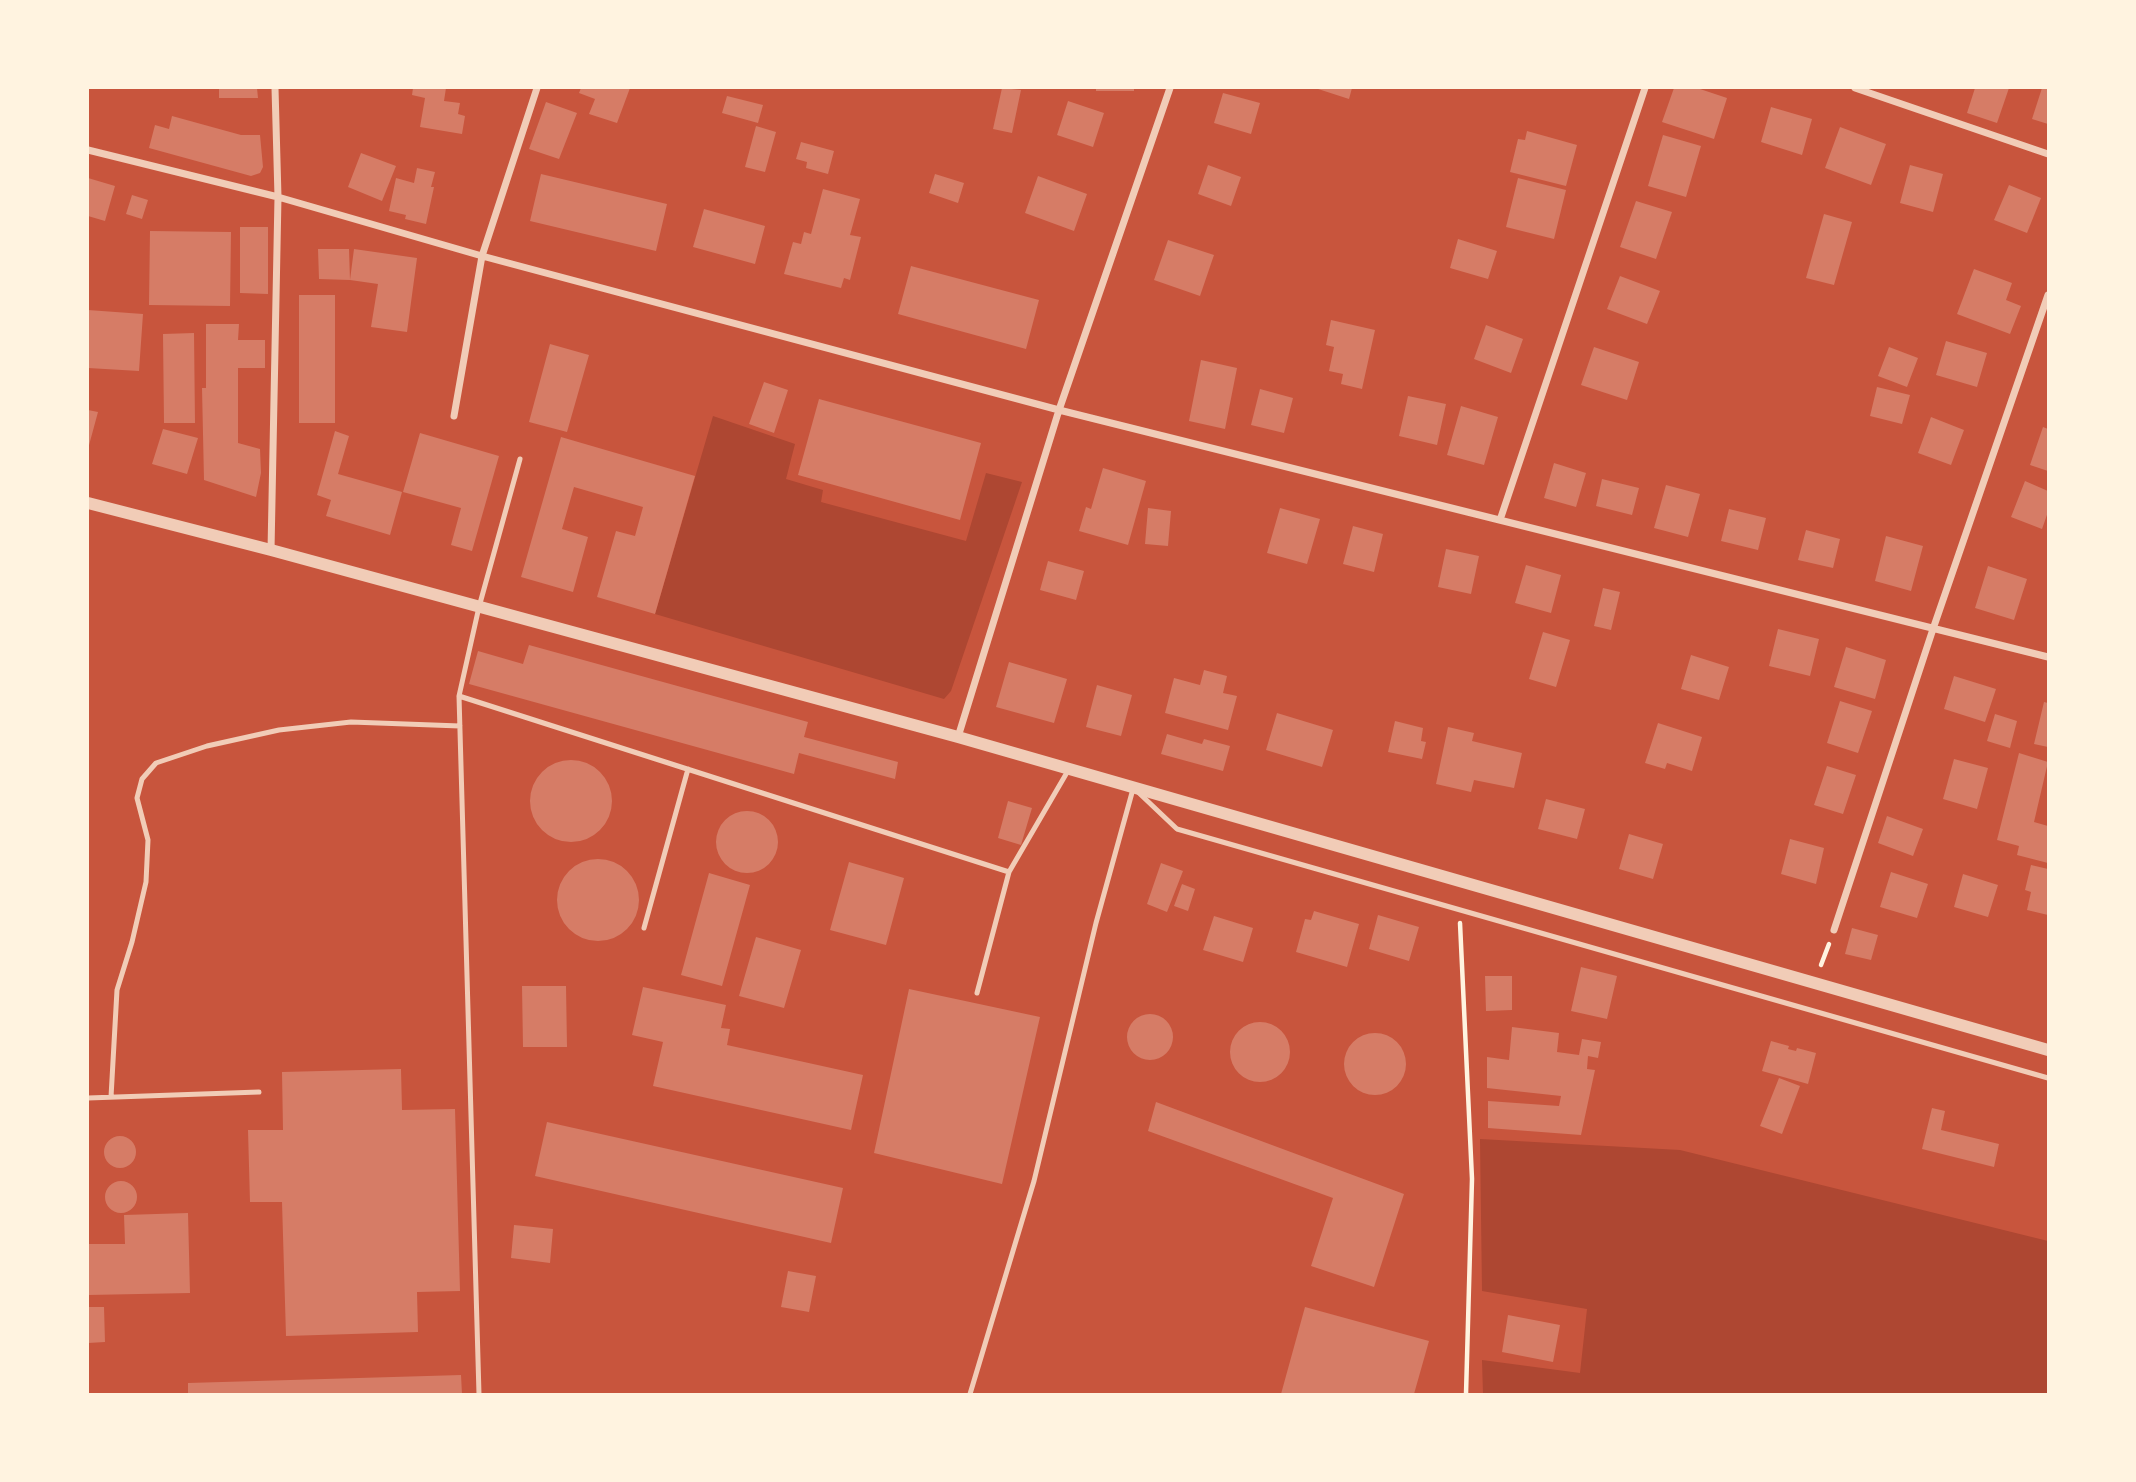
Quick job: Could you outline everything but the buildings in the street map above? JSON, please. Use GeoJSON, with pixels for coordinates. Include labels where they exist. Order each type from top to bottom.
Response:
{"type":"FeatureCollection","features":[{"type":"Feature","properties":{"kind":"street"},"geometry":{"type":"LineString","coordinates":[[271,550],[278,197],[275,88]]}},
{"type":"Feature","properties":{"kind":"street"},"geometry":{"type":"LineString","coordinates":[[454,416],[482,256],[537,88]]}},
{"type":"Feature","properties":{"kind":"street"},"geometry":{"type":"LineString","coordinates":[[958,737],[1059,410],[1170,88]]}},
{"type":"Feature","properties":{"kind":"street"},"geometry":{"type":"LineString","coordinates":[[1500,520],[1645,88]]}},
{"type":"Feature","properties":{"kind":"street"},"geometry":{"type":"LineString","coordinates":[[1855,88],[2049,154]]}},
{"type":"Feature","properties":{"kind":"street"},"geometry":{"type":"LineString","coordinates":[[88,150],[278,197],[482,256],[1059,410],[2049,657]]}},
{"type":"Feature","properties":{"kind":"street"},"geometry":{"type":"LineString","coordinates":[[1834,930],[1933,629],[2049,295]]}},
{"type":"Feature","properties":{"kind":"street"},"geometry":{"type":"LineString","coordinates":[[88,503],[271,550],[958,737],[2049,1050]]}},
{"type":"Feature","properties":{"kind":"lane"},"geometry":{"type":"LineString","coordinates":[[480,1395],[459,696],[479,607],[520,459]]}},
{"type":"Feature","properties":{"kind":"lane"},"geometry":{"type":"LineString","coordinates":[[459,696],[1009,872]]}},
{"type":"Feature","properties":{"kind":"lane"},"geometry":{"type":"LineString","coordinates":[[111,1097],[117,990],[146,882],[148,840],[136,798],[142,779],[156,763],[206,746],[279,730],[351,722],[460,726]]}},
{"type":"Feature","properties":{"kind":"lane"},"geometry":{"type":"LineString","coordinates":[[644,928],[688,769]]}},
{"type":"Feature","properties":{"kind":"lane"},"geometry":{"type":"LineString","coordinates":[[977,993],[1009,872],[1069,769]]}},
{"type":"Feature","properties":{"kind":"lane"},"geometry":{"type":"LineString","coordinates":[[970,1395],[1034,1181],[1096,923],[1133,788],[1177,829],[2049,1078]]}},
{"type":"Feature","properties":{"kind":"lane"},"geometry":{"type":"LineString","coordinates":[[88,1098],[258,1092]]}},
{"type":"Feature","properties":{"kind":"path"},"geometry":{"type":"LineString","coordinates":[[1459,909],[1472,1179],[1466,1395]]}},
{"type":"Feature","properties":{"kind":"path"},"geometry":{"type":"LineString","coordinates":[[1815,983],[1834,930]]}},
{"type":"Feature","properties":{"kind":"shaded area"},"geometry":{"type":"Polygon","coordinates":[[[713,416],[795,444],[786,479],[823,490],[821,502],[966,541],[986,473],[1022,482],[951,691],[944,699],[655,614],[713,416]]]}},
{"type":"Feature","properties":{"kind":"shaded area"},"geometry":{"type":"Polygon","coordinates":[[[1480,1139],[1680,1150],[2048,1241],[2048,1394],[1483,1394],[1482,1360],[1580,1373],[1587,1309],[1482,1291],[1480,1139]]]}}]}
